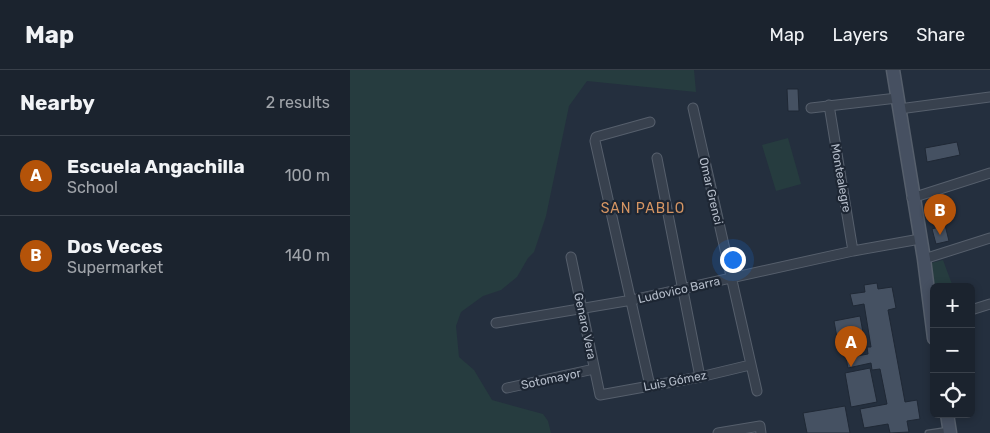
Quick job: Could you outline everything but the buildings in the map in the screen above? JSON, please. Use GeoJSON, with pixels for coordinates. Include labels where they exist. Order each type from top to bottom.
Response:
{"type":"FeatureCollection","features":[{"type":"Feature","properties":{"kind":"main road"},"geometry":{"type":"LineString","coordinates":[[893,70],[930,306]]}},
{"type":"Feature","properties":{"kind":"main road"},"geometry":{"type":"LineString","coordinates":[[948,418],[950,432]]}},
{"type":"Feature","properties":{"kind":"street"},"geometry":{"type":"LineString","coordinates":[[811,108],[829,105],[990,97]]}},
{"type":"Feature","properties":{"kind":"street","name":"Montealegre"},"geometry":{"type":"LineString","coordinates":[[829,105],[853,251]]}},
{"type":"Feature","properties":{"kind":"street","name":"Omar Grenci"},"geometry":{"type":"LineString","coordinates":[[693,108],[757,391]]}},
{"type":"Feature","properties":{"kind":"street"},"geometry":{"type":"LineString","coordinates":[[650,122],[596,137],[595,141],[650,386]]}},
{"type":"Feature","properties":{"kind":"street"},"geometry":{"type":"LineString","coordinates":[[657,158],[700,377]]}},
{"type":"Feature","properties":{"kind":"street"},"geometry":{"type":"LineString","coordinates":[[912,198],[990,172]]}},
{"type":"Feature","properties":{"kind":"street"},"geometry":{"type":"LineString","coordinates":[[924,259],[990,238]]}},
{"type":"Feature","properties":{"kind":"street","name":"Ludovico Barra"},"geometry":{"type":"LineString","coordinates":[[496,323],[632,300],[853,251],[920,240]]}},
{"type":"Feature","properties":{"kind":"street","name":"Genaro Vera"},"geometry":{"type":"LineString","coordinates":[[571,257],[600,395]]}},
{"type":"Feature","properties":{"kind":"street"},"geometry":{"type":"LineString","coordinates":[[975,309],[990,304]]}},
{"type":"Feature","properties":{"kind":"street","name":"Luis Gómez"},"geometry":{"type":"LineString","coordinates":[[600,395],[700,377],[750,365]]}},
{"type":"Feature","properties":{"kind":"street","name":"Sotomayor"},"geometry":{"type":"LineString","coordinates":[[507,388],[594,369]]}},
{"type":"Feature","properties":{"kind":"street"},"geometry":{"type":"LineString","coordinates":[[718,433],[760,429]]}},
{"type":"Feature","properties":{"kind":"lane"},"geometry":{"type":"LineString","coordinates":[[928,433],[950,432]]}},
{"type":"Feature","properties":{"kind":"green space"},"geometry":{"type":"Polygon","coordinates":[[[350,70],[694,70],[696,92],[587,81],[569,106],[546,216],[534,252],[528,258],[517,277],[501,290],[483,296],[461,312],[456,326],[459,357],[474,370],[492,400],[543,414],[548,421],[551,433],[350,433],[350,70]]]}},
{"type":"Feature","properties":{"kind":"green space"},"geometry":{"type":"Polygon","coordinates":[[[788,138],[801,184],[776,191],[762,145],[788,138]]]}},
{"type":"Feature","properties":{"kind":"green space"},"geometry":{"type":"Polygon","coordinates":[[[943,260],[952,283],[934,283],[931,263],[943,260]]]}},
{"type":"Feature","properties":{"kind":"place","name":"Dos Veces"},"geometry":{"type":"Point","coordinates":[940,235]}},
{"type":"Feature","properties":{"kind":"place","name":"Escuela Angachilla"},"geometry":{"type":"Point","coordinates":[851,367]}},
{"type":"Feature","properties":{"kind":"district","name":"SAN PABLO"},"geometry":{"type":"Point","coordinates":[643,208]}}]}
